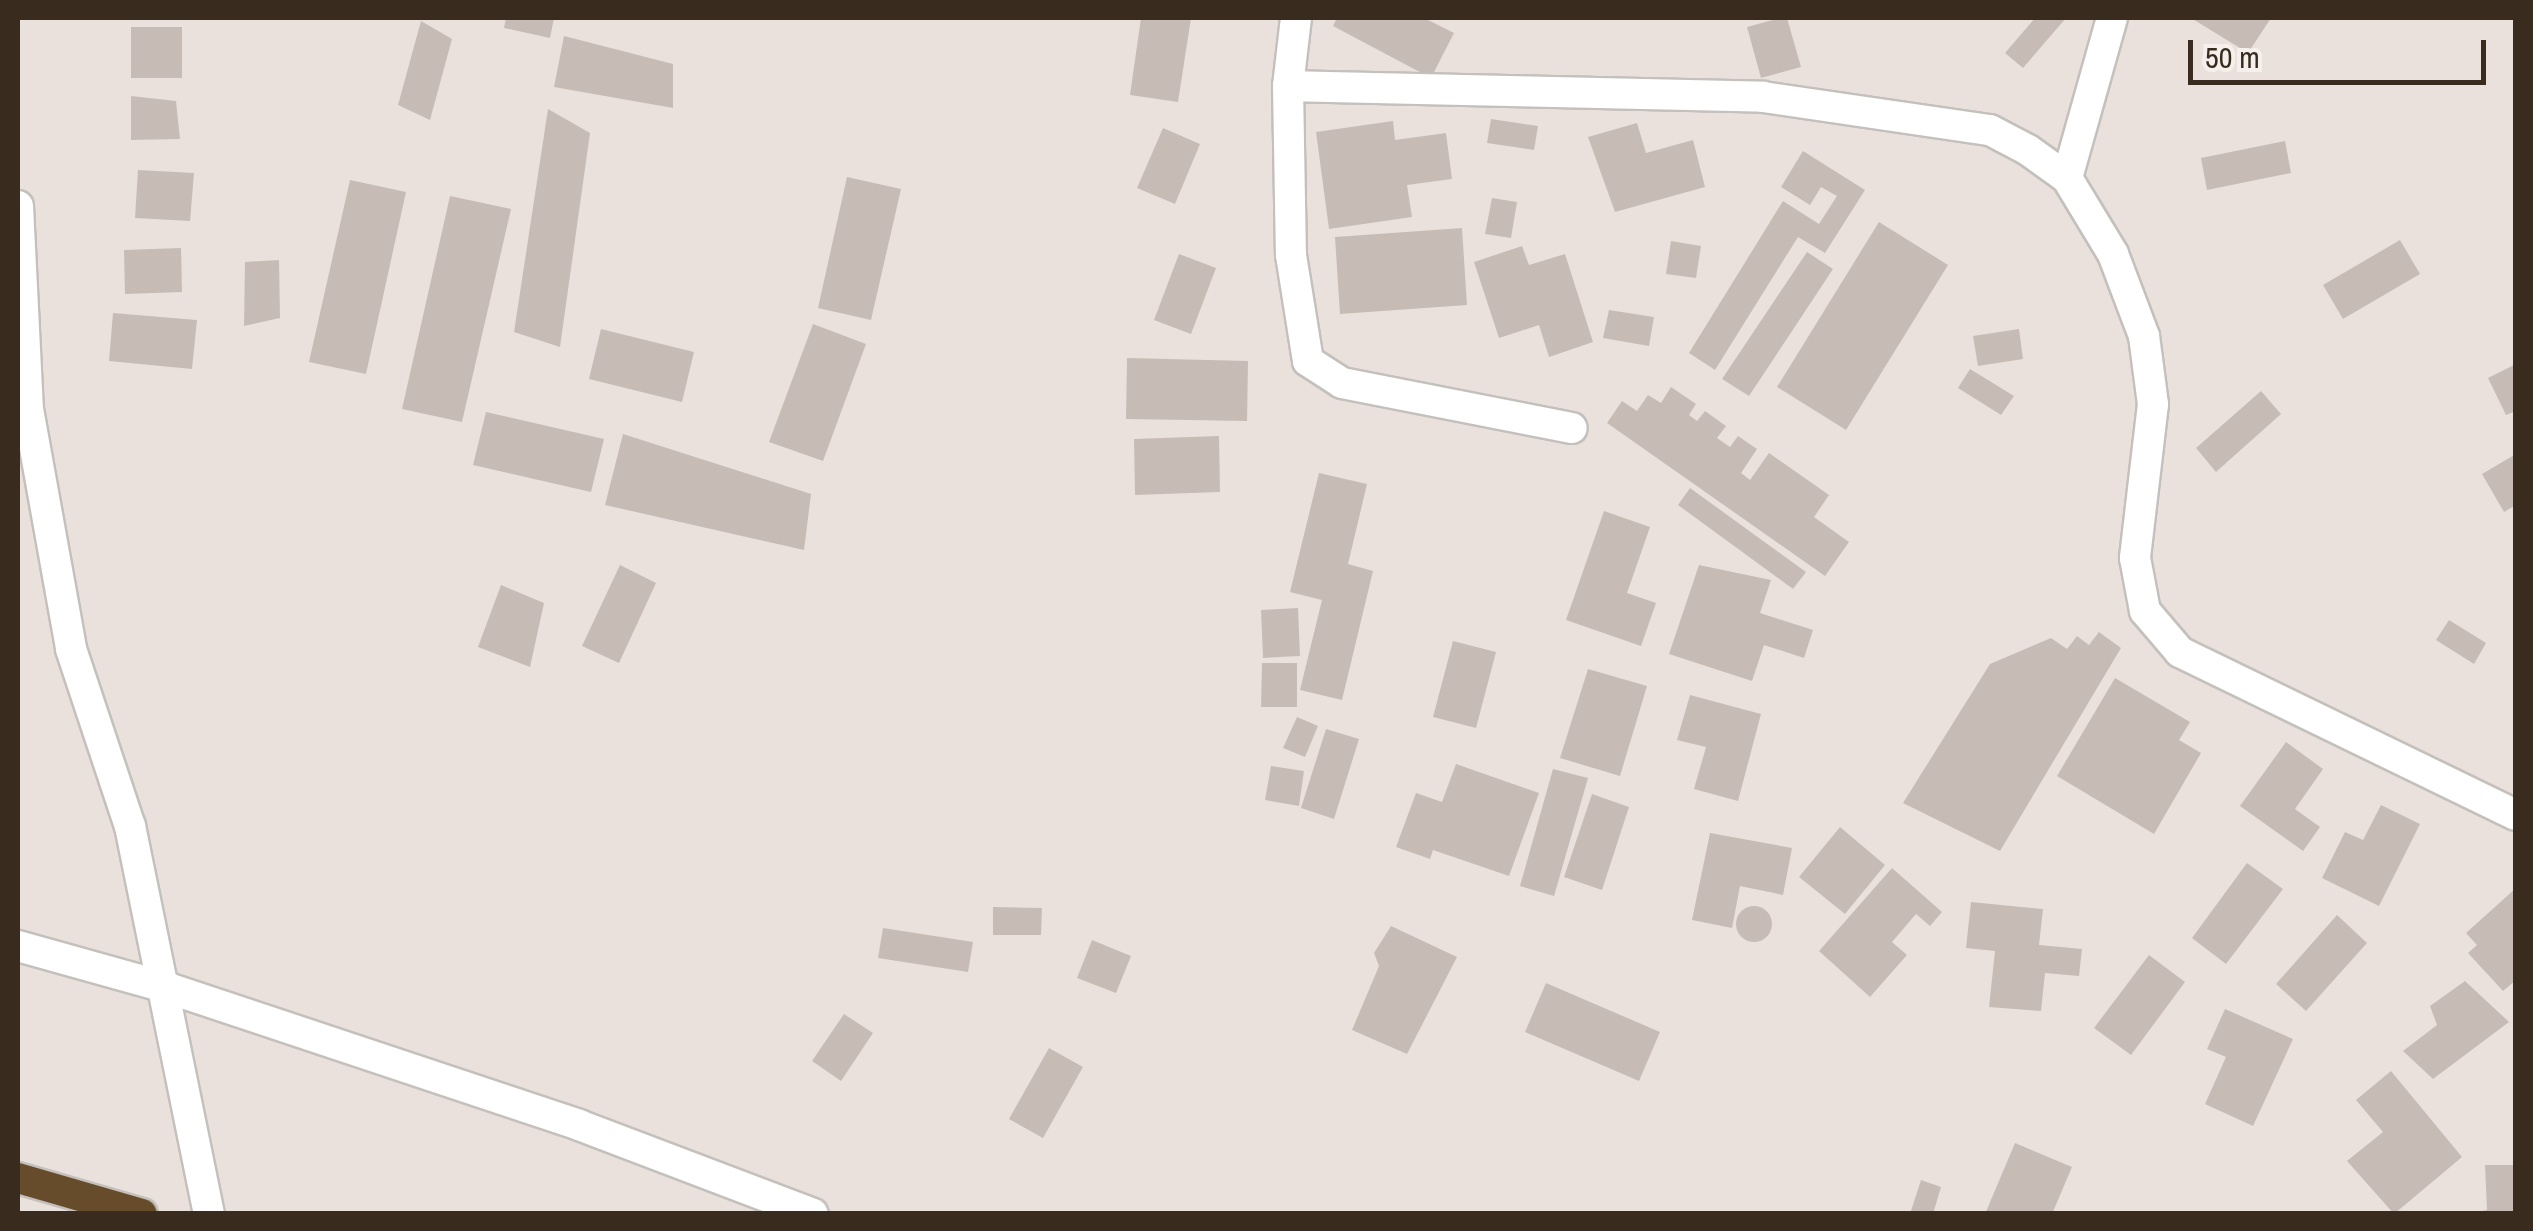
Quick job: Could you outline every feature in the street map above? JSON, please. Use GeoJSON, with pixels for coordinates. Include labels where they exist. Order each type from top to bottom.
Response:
{"type":"FeatureCollection","features":[{"type":"Feature","properties":{"kind":"highway"},"geometry":{"type":"LineString","coordinates":[[18,1178],[142,1214]]}},
{"type":"Feature","properties":{"kind":"street"},"geometry":{"type":"LineString","coordinates":[[1296,18],[1288,86],[1290,255],[1308,361],[1342,383],[1572,428]]}},
{"type":"Feature","properties":{"kind":"street"},"geometry":{"type":"LineString","coordinates":[[2067,178],[2112,18]]}},
{"type":"Feature","properties":{"kind":"street"},"geometry":{"type":"LineString","coordinates":[[1288,86],[1763,97],[1990,130],[2067,178],[2113,254],[2144,336],[2153,404],[2136,558],[2145,612],[2180,652],[2516,815]]}},
{"type":"Feature","properties":{"kind":"street"},"geometry":{"type":"LineString","coordinates":[[18,206],[28,409],[72,649],[130,826],[168,988],[209,1214]]}},
{"type":"Feature","properties":{"kind":"street"},"geometry":{"type":"LineString","coordinates":[[18,946],[168,988],[579,1125],[804,1212]]}},
{"type":"Feature","properties":{"kind":"building"},"geometry":{"type":"Polygon","coordinates":[[[506,18],[554,18],[550,38],[504,28],[506,18]]]}},
{"type":"Feature","properties":{"kind":"building"},"geometry":{"type":"Polygon","coordinates":[[[1141,18],[1191,18],[1178,102],[1130,95],[1141,18]]]}},
{"type":"Feature","properties":{"kind":"building"},"geometry":{"type":"Polygon","coordinates":[[[1337,18],[1424,18],[1454,33],[1431,78],[1333,26],[1337,18]]]}},
{"type":"Feature","properties":{"kind":"building"},"geometry":{"type":"Polygon","coordinates":[[[1787,18],[1801,67],[1761,78],[1747,27],[1787,18]]]}},
{"type":"Feature","properties":{"kind":"building"},"geometry":{"type":"Polygon","coordinates":[[[2035,18],[2066,18],[2023,68],[2005,53],[2035,18]]]}},
{"type":"Feature","properties":{"kind":"building"},"geometry":{"type":"Polygon","coordinates":[[[2191,18],[2271,18],[2248,53],[2191,18]]]}},
{"type":"Feature","properties":{"kind":"building"},"geometry":{"type":"Polygon","coordinates":[[[421,21],[452,39],[430,120],[398,105],[421,21]]]}},
{"type":"Feature","properties":{"kind":"building"},"geometry":{"type":"Polygon","coordinates":[[[131,27],[182,27],[182,78],[131,78],[131,27]]]}},
{"type":"Feature","properties":{"kind":"building"},"geometry":{"type":"Polygon","coordinates":[[[564,36],[673,64],[673,108],[554,87],[564,36]]]}},
{"type":"Feature","properties":{"kind":"building"},"geometry":{"type":"Polygon","coordinates":[[[131,96],[176,101],[180,139],[131,140],[131,96]]]}},
{"type":"Feature","properties":{"kind":"building"},"geometry":{"type":"Polygon","coordinates":[[[548,109],[590,133],[560,347],[514,332],[548,109]]]}},
{"type":"Feature","properties":{"kind":"building"},"geometry":{"type":"Polygon","coordinates":[[[1491,119],[1538,126],[1534,150],[1487,143],[1491,119]]]}},
{"type":"Feature","properties":{"kind":"building"},"geometry":{"type":"Polygon","coordinates":[[[1393,121],[1395,140],[1446,133],[1452,179],[1407,185],[1412,217],[1329,229],[1316,132],[1393,121]]]}},
{"type":"Feature","properties":{"kind":"building"},"geometry":{"type":"Polygon","coordinates":[[[1637,123],[1646,153],[1693,140],[1705,187],[1615,212],[1588,137],[1637,123]]]}},
{"type":"Feature","properties":{"kind":"building"},"geometry":{"type":"Polygon","coordinates":[[[1163,128],[1200,144],[1175,204],[1137,188],[1163,128]]]}},
{"type":"Feature","properties":{"kind":"building"},"geometry":{"type":"Polygon","coordinates":[[[2285,141],[2291,173],[2207,190],[2201,158],[2285,141]]]}},
{"type":"Feature","properties":{"kind":"building"},"geometry":{"type":"Polygon","coordinates":[[[1803,151],[1865,190],[1825,253],[1798,237],[1715,370],[1689,353],[1783,201],[1819,224],[1837,196],[1821,187],[1810,205],[1781,187],[1803,151]]]}},
{"type":"Feature","properties":{"kind":"building"},"geometry":{"type":"Polygon","coordinates":[[[138,170],[194,173],[190,221],[135,218],[138,170]]]}},
{"type":"Feature","properties":{"kind":"building"},"geometry":{"type":"Polygon","coordinates":[[[847,177],[901,189],[871,320],[818,308],[847,177]]]}},
{"type":"Feature","properties":{"kind":"building"},"geometry":{"type":"Polygon","coordinates":[[[350,180],[406,192],[366,374],[309,362],[350,180]]]}},
{"type":"Feature","properties":{"kind":"building"},"geometry":{"type":"Polygon","coordinates":[[[450,196],[511,209],[462,422],[402,409],[450,196]]]}},
{"type":"Feature","properties":{"kind":"building"},"geometry":{"type":"Polygon","coordinates":[[[1492,198],[1517,202],[1511,238],[1485,234],[1492,198]]]}},
{"type":"Feature","properties":{"kind":"building"},"geometry":{"type":"Polygon","coordinates":[[[1879,222],[1948,265],[1846,430],[1777,387],[1879,222]]]}},
{"type":"Feature","properties":{"kind":"building"},"geometry":{"type":"Polygon","coordinates":[[[1462,228],[1467,305],[1340,314],[1335,237],[1462,228]]]}},
{"type":"Feature","properties":{"kind":"building"},"geometry":{"type":"Polygon","coordinates":[[[2400,240],[2420,274],[2343,319],[2323,285],[2400,240]]]}},
{"type":"Feature","properties":{"kind":"building"},"geometry":{"type":"Polygon","coordinates":[[[1671,241],[1701,246],[1696,278],[1666,274],[1671,241]]]}},
{"type":"Feature","properties":{"kind":"building"},"geometry":{"type":"Polygon","coordinates":[[[1522,246],[1529,265],[1565,254],[1593,342],[1549,357],[1539,325],[1499,338],[1474,262],[1522,246]]]}},
{"type":"Feature","properties":{"kind":"building"},"geometry":{"type":"Polygon","coordinates":[[[181,248],[182,292],[125,294],[124,250],[181,248]]]}},
{"type":"Feature","properties":{"kind":"building"},"geometry":{"type":"Polygon","coordinates":[[[1807,252],[1833,269],[1749,396],[1722,379],[1807,252]]]}},
{"type":"Feature","properties":{"kind":"building"},"geometry":{"type":"Polygon","coordinates":[[[1179,254],[1216,268],[1191,334],[1154,320],[1179,254]]]}},
{"type":"Feature","properties":{"kind":"building"},"geometry":{"type":"Polygon","coordinates":[[[279,260],[280,318],[244,326],[245,262],[279,260]]]}},
{"type":"Feature","properties":{"kind":"building"},"geometry":{"type":"Polygon","coordinates":[[[1609,310],[1654,317],[1649,346],[1603,338],[1609,310]]]}},
{"type":"Feature","properties":{"kind":"building"},"geometry":{"type":"Polygon","coordinates":[[[113,313],[197,320],[192,369],[109,361],[113,313]]]}},
{"type":"Feature","properties":{"kind":"building"},"geometry":{"type":"Polygon","coordinates":[[[813,324],[866,344],[823,461],[769,442],[813,324]]]}},
{"type":"Feature","properties":{"kind":"building"},"geometry":{"type":"Polygon","coordinates":[[[601,329],[694,352],[682,402],[589,379],[601,329]]]}},
{"type":"Feature","properties":{"kind":"building"},"geometry":{"type":"Polygon","coordinates":[[[2019,329],[2023,359],[1978,366],[1973,336],[2019,329]]]}},
{"type":"Feature","properties":{"kind":"building"},"geometry":{"type":"Polygon","coordinates":[[[1127,358],[1248,361],[1247,421],[1126,419],[1127,358]]]}},
{"type":"Feature","properties":{"kind":"building"},"geometry":{"type":"Polygon","coordinates":[[[2516,364],[2516,411],[2506,415],[2488,378],[2516,364]]]}},
{"type":"Feature","properties":{"kind":"building"},"geometry":{"type":"Polygon","coordinates":[[[1970,369],[2014,396],[2001,415],[1958,388],[1970,369]]]}},
{"type":"Feature","properties":{"kind":"building"},"geometry":{"type":"Polygon","coordinates":[[[1671,387],[1696,404],[1689,415],[1697,421],[1705,411],[1726,426],[1717,438],[1730,447],[1738,436],[1757,449],[1741,473],[1750,480],[1769,453],[1829,495],[1814,517],[1849,542],[1825,576],[1607,423],[1622,401],[1637,411],[1648,395],[1661,403],[1671,387]]]}},
{"type":"Feature","properties":{"kind":"building"},"geometry":{"type":"Polygon","coordinates":[[[2261,391],[2281,414],[2216,472],[2196,448],[2261,391]]]}},
{"type":"Feature","properties":{"kind":"building"},"geometry":{"type":"Polygon","coordinates":[[[486,412],[604,439],[591,492],[473,465],[486,412]]]}},
{"type":"Feature","properties":{"kind":"building"},"geometry":{"type":"Polygon","coordinates":[[[623,434],[811,494],[804,550],[605,505],[623,434]]]}},
{"type":"Feature","properties":{"kind":"building"},"geometry":{"type":"Polygon","coordinates":[[[1219,436],[1220,492],[1135,495],[1134,439],[1219,436]]]}},
{"type":"Feature","properties":{"kind":"building"},"geometry":{"type":"Polygon","coordinates":[[[2516,454],[2516,505],[2504,512],[2482,474],[2516,454]]]}},
{"type":"Feature","properties":{"kind":"building"},"geometry":{"type":"Polygon","coordinates":[[[1319,473],[1367,484],[1348,564],[1373,571],[1342,700],[1300,690],[1322,600],[1290,592],[1319,473]]]}},
{"type":"Feature","properties":{"kind":"building"},"geometry":{"type":"Polygon","coordinates":[[[1690,488],[1806,572],[1793,589],[1678,505],[1690,488]]]}},
{"type":"Feature","properties":{"kind":"building"},"geometry":{"type":"Polygon","coordinates":[[[1604,511],[1650,527],[1627,593],[1656,603],[1641,646],[1566,620],[1604,511]]]}},
{"type":"Feature","properties":{"kind":"building"},"geometry":{"type":"Polygon","coordinates":[[[620,565],[656,583],[619,663],[582,646],[620,565]]]}},
{"type":"Feature","properties":{"kind":"building"},"geometry":{"type":"Polygon","coordinates":[[[1699,565],[1771,580],[1760,613],[1813,630],[1804,658],[1764,645],[1752,681],[1669,654],[1699,565]]]}},
{"type":"Feature","properties":{"kind":"building"},"geometry":{"type":"Polygon","coordinates":[[[501,585],[544,603],[530,667],[478,647],[501,585]]]}},
{"type":"Feature","properties":{"kind":"building"},"geometry":{"type":"Polygon","coordinates":[[[1298,608],[1300,656],[1263,658],[1261,610],[1298,608]]]}},
{"type":"Feature","properties":{"kind":"building"},"geometry":{"type":"Polygon","coordinates":[[[2449,620],[2486,643],[2474,664],[2436,640],[2449,620]]]}},
{"type":"Feature","properties":{"kind":"building"},"geometry":{"type":"Polygon","coordinates":[[[2099,632],[2121,648],[2000,851],[1903,803],[1990,664],[2051,638],[2067,649],[2077,636],[2089,645],[2099,632]]]}},
{"type":"Feature","properties":{"kind":"building"},"geometry":{"type":"Polygon","coordinates":[[[1453,641],[1496,652],[1476,728],[1433,717],[1453,641]]]}},
{"type":"Feature","properties":{"kind":"building"},"geometry":{"type":"Polygon","coordinates":[[[1262,663],[1297,663],[1297,707],[1261,707],[1262,663]]]}},
{"type":"Feature","properties":{"kind":"building"},"geometry":{"type":"Polygon","coordinates":[[[1588,669],[1647,686],[1620,776],[1560,758],[1588,669]]]}},
{"type":"Feature","properties":{"kind":"building"},"geometry":{"type":"Polygon","coordinates":[[[2115,678],[2190,722],[2179,740],[2201,753],[2154,834],[2057,776],[2115,678]]]}},
{"type":"Feature","properties":{"kind":"building"},"geometry":{"type":"Polygon","coordinates":[[[1690,695],[1761,714],[1738,801],[1694,789],[1706,747],[1677,740],[1690,695]]]}},
{"type":"Feature","properties":{"kind":"building"},"geometry":{"type":"Polygon","coordinates":[[[1297,717],[1318,726],[1305,757],[1283,748],[1297,717]]]}},
{"type":"Feature","properties":{"kind":"building"},"geometry":{"type":"Polygon","coordinates":[[[1326,729],[1359,739],[1334,819],[1301,808],[1326,729]]]}},
{"type":"Feature","properties":{"kind":"building"},"geometry":{"type":"Polygon","coordinates":[[[2286,742],[2323,769],[2295,809],[2320,827],[2303,851],[2240,806],[2286,742]]]}},
{"type":"Feature","properties":{"kind":"building"},"geometry":{"type":"Polygon","coordinates":[[[1456,764],[1539,793],[1509,876],[1433,850],[1430,859],[1396,847],[1416,793],[1442,802],[1456,764]]]}},
{"type":"Feature","properties":{"kind":"building"},"geometry":{"type":"Polygon","coordinates":[[[1271,766],[1304,771],[1299,806],[1265,800],[1271,766]]]}},
{"type":"Feature","properties":{"kind":"building"},"geometry":{"type":"Polygon","coordinates":[[[1553,769],[1588,778],[1554,896],[1520,886],[1553,769]]]}},
{"type":"Feature","properties":{"kind":"building"},"geometry":{"type":"Polygon","coordinates":[[[1592,794],[1629,807],[1602,890],[1564,877],[1592,794]]]}},
{"type":"Feature","properties":{"kind":"building"},"geometry":{"type":"Polygon","coordinates":[[[2381,805],[2420,824],[2379,906],[2322,878],[2345,832],[2363,840],[2381,805]]]}},
{"type":"Feature","properties":{"kind":"building"},"geometry":{"type":"Polygon","coordinates":[[[1840,827],[1885,865],[1845,914],[1799,877],[1840,827]]]}},
{"type":"Feature","properties":{"kind":"building"},"geometry":{"type":"Polygon","coordinates":[[[1710,833],[1792,848],[1783,895],[1740,886],[1732,928],[1692,920],[1710,833]]]}},
{"type":"Feature","properties":{"kind":"building"},"geometry":{"type":"Polygon","coordinates":[[[2247,863],[2283,889],[2226,964],[2192,938],[2247,863]]]}},
{"type":"Feature","properties":{"kind":"building"},"geometry":{"type":"Polygon","coordinates":[[[1892,868],[1942,912],[1930,926],[1916,914],[1892,942],[1907,955],[1870,997],[1819,951],[1892,868]]]}},
{"type":"Feature","properties":{"kind":"building"},"geometry":{"type":"Polygon","coordinates":[[[2516,888],[2516,980],[2503,991],[2468,953],[2477,945],[2466,933],[2516,888]]]}},
{"type":"Feature","properties":{"kind":"building"},"geometry":{"type":"Polygon","coordinates":[[[1971,902],[2043,909],[2039,945],[2082,949],[2079,976],[2045,973],[2041,1011],[1989,1007],[1995,951],[1966,948],[1971,902]]]}},
{"type":"Feature","properties":{"kind":"building"},"geometry":{"type":"Polygon","coordinates":[[[1754,906],[1767,911],[1772,924],[1767,937],[1754,942],[1741,937],[1736,924],[1741,911],[1754,906]]]}},
{"type":"Feature","properties":{"kind":"building"},"geometry":{"type":"Polygon","coordinates":[[[993,907],[1042,908],[1041,935],[993,935],[993,907]]]}},
{"type":"Feature","properties":{"kind":"building"},"geometry":{"type":"Polygon","coordinates":[[[2337,915],[2367,943],[2306,1011],[2276,984],[2337,915]]]}},
{"type":"Feature","properties":{"kind":"building"},"geometry":{"type":"Polygon","coordinates":[[[1391,926],[1457,957],[1407,1054],[1352,1030],[1379,966],[1374,953],[1391,926]]]}},
{"type":"Feature","properties":{"kind":"building"},"geometry":{"type":"Polygon","coordinates":[[[883,928],[973,942],[968,972],[878,958],[883,928]]]}},
{"type":"Feature","properties":{"kind":"building"},"geometry":{"type":"Polygon","coordinates":[[[1092,940],[1131,956],[1116,993],[1077,978],[1092,940]]]}},
{"type":"Feature","properties":{"kind":"building"},"geometry":{"type":"Polygon","coordinates":[[[2149,955],[2185,982],[2131,1055],[2094,1028],[2149,955]]]}},
{"type":"Feature","properties":{"kind":"building"},"geometry":{"type":"Polygon","coordinates":[[[2465,981],[2509,1022],[2433,1079],[2403,1051],[2437,1025],[2430,1006],[2465,981]]]}},
{"type":"Feature","properties":{"kind":"building"},"geometry":{"type":"Polygon","coordinates":[[[1546,983],[1660,1032],[1639,1081],[1525,1032],[1546,983]]]}},
{"type":"Feature","properties":{"kind":"building"},"geometry":{"type":"Polygon","coordinates":[[[2225,1009],[2293,1039],[2253,1126],[2205,1104],[2226,1057],[2207,1049],[2225,1009]]]}},
{"type":"Feature","properties":{"kind":"building"},"geometry":{"type":"Polygon","coordinates":[[[844,1014],[873,1033],[841,1081],[812,1061],[844,1014]]]}},
{"type":"Feature","properties":{"kind":"building"},"geometry":{"type":"Polygon","coordinates":[[[1049,1048],[1083,1067],[1043,1138],[1009,1119],[1049,1048]]]}},
{"type":"Feature","properties":{"kind":"building"},"geometry":{"type":"Polygon","coordinates":[[[2391,1071],[2462,1157],[2394,1214],[2347,1161],[2383,1132],[2356,1100],[2391,1071]]]}},
{"type":"Feature","properties":{"kind":"building"},"geometry":{"type":"Polygon","coordinates":[[[2015,1143],[2072,1167],[2052,1214],[1985,1214],[2015,1143]]]}},
{"type":"Feature","properties":{"kind":"building"},"geometry":{"type":"Polygon","coordinates":[[[2485,1165],[2516,1165],[2516,1214],[2466,1214],[2487,1210],[2485,1165]]]}},
{"type":"Feature","properties":{"kind":"building"},"geometry":{"type":"Polygon","coordinates":[[[1921,1180],[1941,1187],[1933,1214],[1910,1214],[1921,1180]]]}}]}
